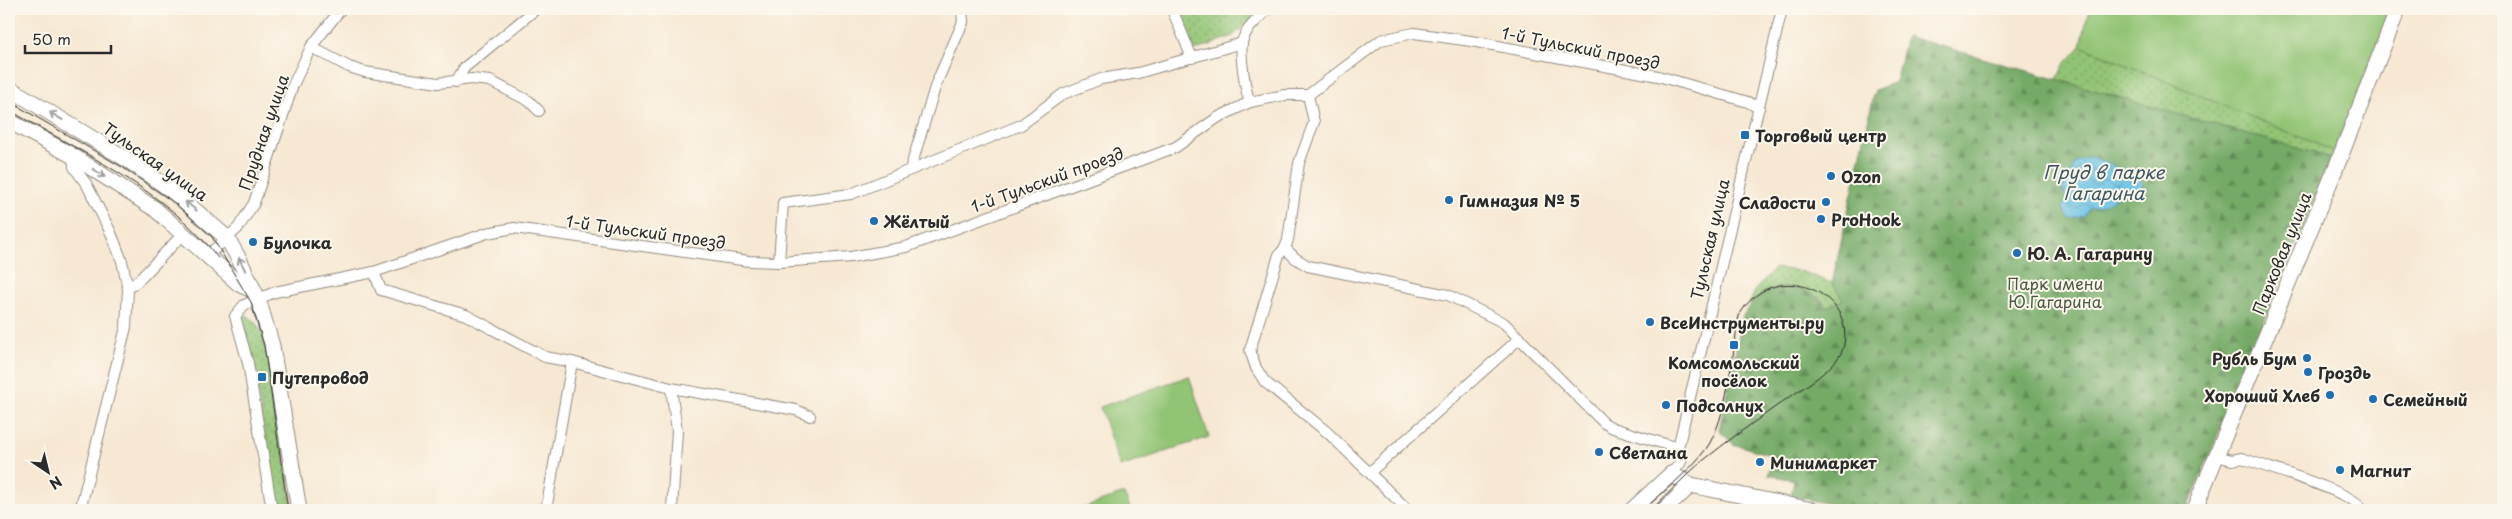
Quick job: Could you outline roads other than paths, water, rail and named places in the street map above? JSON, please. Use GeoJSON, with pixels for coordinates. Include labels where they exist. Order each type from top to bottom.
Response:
{"type":"FeatureCollection","features":[{"type":"Feature","properties":{"kind":"street","name":"Прудная улица"},"geometry":{"type":"LineString","coordinates":[[208,256],[238,228],[254,204],[276,131],[310,47],[341,9]]}},
{"type":"Feature","properties":{"kind":"street"},"geometry":{"type":"LineString","coordinates":[[456,82],[464,68],[536,9]]}},
{"type":"Feature","properties":{"kind":"street"},"geometry":{"type":"LineString","coordinates":[[910,170],[936,84],[963,22],[962,9]]}},
{"type":"Feature","properties":{"kind":"street"},"geometry":{"type":"LineString","coordinates":[[1172,9],[1192,58]]}},
{"type":"Feature","properties":{"kind":"street"},"geometry":{"type":"LineString","coordinates":[[1250,102],[1246,91],[1242,43],[1251,26],[1268,9]]}},
{"type":"Feature","properties":{"kind":"street","name":"Тульская улица"},"geometry":{"type":"LineString","coordinates":[[1632,510],[1671,474],[1681,462],[1678,448],[1782,9]]}},
{"type":"Feature","properties":{"kind":"street","name":"Парковая улица"},"geometry":{"type":"LineString","coordinates":[[2194,510],[2398,9]]}},
{"type":"Feature","properties":{"kind":"street","name":"1-й Тульский проезд"},"geometry":{"type":"LineString","coordinates":[[272,510],[248,363],[235,316],[256,295],[374,272],[487,233],[514,228],[750,261],[779,262],[851,257],[906,247],[1176,147],[1217,118],[1250,102],[1285,95],[1308,95],[1381,40],[1414,33],[1471,41],[1658,76],[1748,102],[1759,108]]}},
{"type":"Feature","properties":{"kind":"street"},"geometry":{"type":"LineString","coordinates":[[779,262],[783,202],[851,194],[1021,125],[1063,94],[1101,79],[1138,73],[1242,43]]}},
{"type":"Feature","properties":{"kind":"street"},"geometry":{"type":"LineString","coordinates":[[310,47],[349,67],[365,72],[438,83],[471,79],[490,81],[529,100],[539,110]]}},
{"type":"Feature","properties":{"kind":"street","name":"Тульская улица"},"geometry":{"type":"LineString","coordinates":[[9,88],[170,189],[227,238],[256,295],[272,346],[299,510]]}},
{"type":"Feature","properties":{"kind":"street"},"geometry":{"type":"LineString","coordinates":[[1308,95],[1314,122],[1299,163],[1285,248],[1279,255],[1250,350],[1256,368],[1265,382],[1327,432],[1408,510]]}},
{"type":"Feature","properties":{"kind":"street"},"geometry":{"type":"LineString","coordinates":[[10,122],[73,156],[154,209],[184,233],[239,284],[256,295]]}},
{"type":"Feature","properties":{"kind":"street"},"geometry":{"type":"LineString","coordinates":[[73,156],[74,167],[87,184],[111,233],[122,261],[128,288],[126,327],[80,510]]}},
{"type":"Feature","properties":{"kind":"street"},"geometry":{"type":"LineString","coordinates":[[128,288],[141,278],[184,233]]}},
{"type":"Feature","properties":{"kind":"street"},"geometry":{"type":"LineString","coordinates":[[1285,248],[1308,266],[1457,298],[1504,323],[1604,423],[1613,428],[1678,448]]}},
{"type":"Feature","properties":{"kind":"street"},"geometry":{"type":"LineString","coordinates":[[374,272],[380,290],[466,315],[545,357],[572,362],[671,388],[796,410],[810,416]]}},
{"type":"Feature","properties":{"kind":"street"},"geometry":{"type":"LineString","coordinates":[[1370,472],[1520,338]]}},
{"type":"Feature","properties":{"kind":"street"},"geometry":{"type":"LineString","coordinates":[[546,510],[572,362]]}},
{"type":"Feature","properties":{"kind":"street"},"geometry":{"type":"LineString","coordinates":[[671,388],[677,431],[672,510]]}},
{"type":"Feature","properties":{"kind":"street"},"geometry":{"type":"LineString","coordinates":[[2217,456],[2232,460],[2242,458],[2354,499],[2361,507]]}},
{"type":"Feature","properties":{"kind":"street"},"geometry":{"type":"LineString","coordinates":[[1671,474],[1691,485],[1812,510]]}},
{"type":"Feature","properties":{"kind":"street"},"geometry":{"type":"LineString","coordinates":[[1664,510],[1691,485]]}},
{"type":"Feature","properties":{"kind":"water","name":"Пруд в парке Гагарина"},"geometry":{"type":"Polygon","coordinates":[[[2091,156],[2138,177],[2143,183],[2140,190],[2119,195],[2103,205],[2090,207],[2084,216],[2070,219],[2062,207],[2067,199],[2062,190],[2076,162],[2091,156]]]}},
{"type":"Feature","properties":{"kind":"tram line"},"geometry":{"type":"LineString","coordinates":[[9,101],[122,167],[176,204],[212,237],[251,302],[264,345],[288,510]]}},
{"type":"Feature","properties":{"kind":"tram line"},"geometry":{"type":"LineString","coordinates":[[9,110],[93,157],[149,193],[198,234],[218,258]]}},
{"type":"Feature","properties":{"kind":"tram line"},"geometry":{"type":"LineString","coordinates":[[1643,510],[1692,466],[1706,449],[1713,436],[1728,385],[1739,316],[1753,298],[1770,288],[1788,284],[1807,287],[1823,295],[1836,308],[1844,325],[1844,344],[1836,361],[1818,378],[1700,463],[1651,510]]}},
{"type":"Feature","properties":{"kind":"place","name":"Торговый центр"},"geometry":{"type":"Point","coordinates":[1745,135]}},
{"type":"Feature","properties":{"kind":"place","name":"Ozon"},"geometry":{"type":"Point","coordinates":[1831,176]}},
{"type":"Feature","properties":{"kind":"place","name":"Гимназия № 5"},"geometry":{"type":"Point","coordinates":[1449,200]}},
{"type":"Feature","properties":{"kind":"place","name":"Сладости"},"geometry":{"type":"Point","coordinates":[1826,202]}},
{"type":"Feature","properties":{"kind":"place","name":"ProHook"},"geometry":{"type":"Point","coordinates":[1821,219]}},
{"type":"Feature","properties":{"kind":"place","name":"Жёлтый"},"geometry":{"type":"Point","coordinates":[874,221]}},
{"type":"Feature","properties":{"kind":"place","name":"Булочка"},"geometry":{"type":"Point","coordinates":[253,242]}},
{"type":"Feature","properties":{"kind":"place","name":"Ю. А. Гагарину"},"geometry":{"type":"Point","coordinates":[2017,253]}},
{"type":"Feature","properties":{"kind":"place","name":"ВсеИнструменты.ру"},"geometry":{"type":"Point","coordinates":[1650,322]}},
{"type":"Feature","properties":{"kind":"place","name":"Комсомольский посёлок"},"geometry":{"type":"Point","coordinates":[1734,345]}},
{"type":"Feature","properties":{"kind":"place","name":"Рубль Бум"},"geometry":{"type":"Point","coordinates":[2307,358]}},
{"type":"Feature","properties":{"kind":"place","name":"Гроздь"},"geometry":{"type":"Point","coordinates":[2308,372]}},
{"type":"Feature","properties":{"kind":"place","name":"Путепровод"},"geometry":{"type":"Point","coordinates":[262,377]}},
{"type":"Feature","properties":{"kind":"place","name":"Хороший Хлеб"},"geometry":{"type":"Point","coordinates":[2330,395]}},
{"type":"Feature","properties":{"kind":"place","name":"Семейный"},"geometry":{"type":"Point","coordinates":[2373,399]}},
{"type":"Feature","properties":{"kind":"place","name":"Подсолнух"},"geometry":{"type":"Point","coordinates":[1666,405]}},
{"type":"Feature","properties":{"kind":"place","name":"Светлана"},"geometry":{"type":"Point","coordinates":[1599,452]}},
{"type":"Feature","properties":{"kind":"place","name":"Минимаркет"},"geometry":{"type":"Point","coordinates":[1760,462]}},
{"type":"Feature","properties":{"kind":"place","name":"Магнит"},"geometry":{"type":"Point","coordinates":[2340,470]}},
{"type":"Feature","properties":{"kind":"park label","name":"Парк имени Ю.Гагарина"},"geometry":{"type":"Point","coordinates":[2055,292]}}]}
